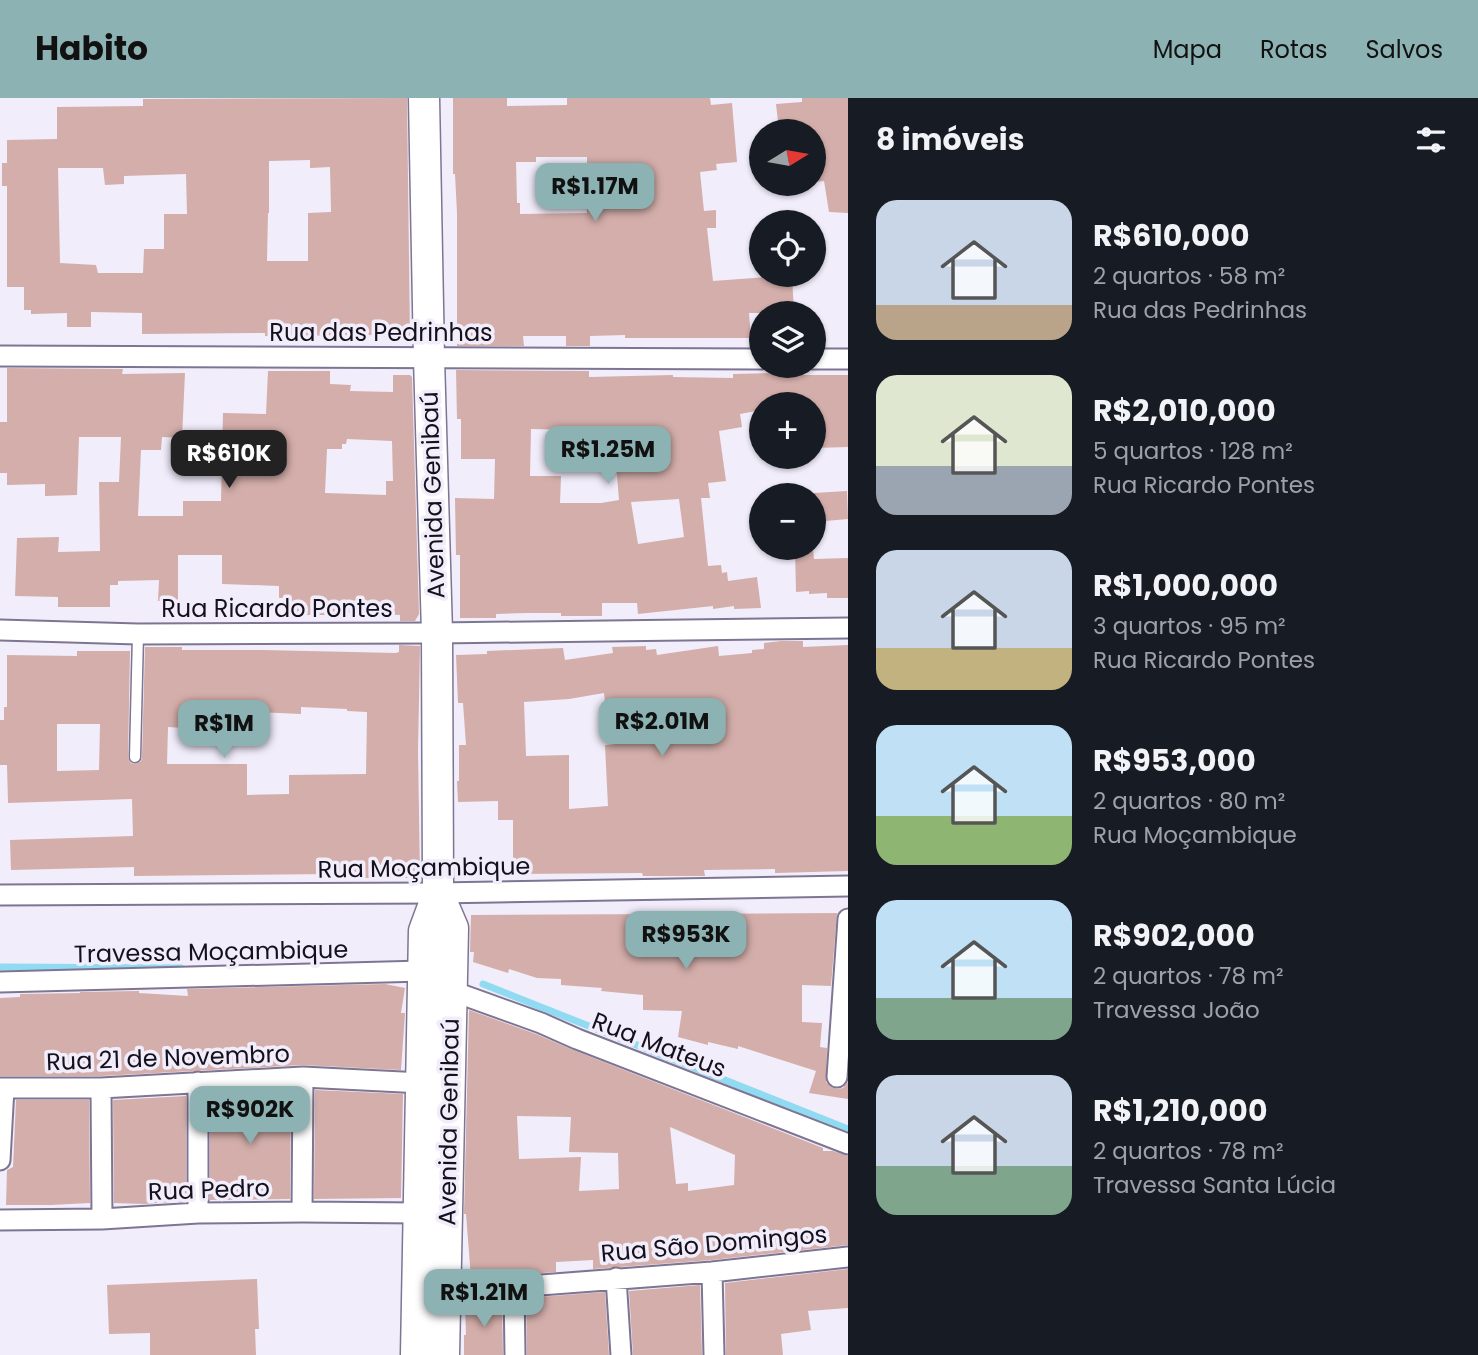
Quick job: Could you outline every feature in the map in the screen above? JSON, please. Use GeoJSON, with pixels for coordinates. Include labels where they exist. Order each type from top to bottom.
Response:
{"type":"FeatureCollection","features":[{"type":"Feature","properties":{"kind":"main road","name":"Avenida Genibaú"},"geometry":{"type":"LineString","coordinates":[[424,98],[437,633],[438,893],[424,931],[419,1213],[444,1355]]}},
{"type":"Feature","properties":{"kind":"main road","name":"Avenida Genibaú"},"geometry":{"type":"LineString","coordinates":[[416,1355],[432,1293],[452,991],[453,928],[438,893]]}},
{"type":"Feature","properties":{"kind":"street","name":"Rua das Pedrinhas"},"geometry":{"type":"LineString","coordinates":[[0,356],[749,359]]}},
{"type":"Feature","properties":{"kind":"street"},"geometry":{"type":"LineString","coordinates":[[826,359],[848,359]]}},
{"type":"Feature","properties":{"kind":"street","name":"Rua Ricardo Pontes"},"geometry":{"type":"LineString","coordinates":[[0,630],[138,634],[848,628]]}},
{"type":"Feature","properties":{"kind":"street"},"geometry":{"type":"LineString","coordinates":[[848,886],[848,894]]}},
{"type":"Feature","properties":{"kind":"street","name":"Rua Moçambique"},"geometry":{"type":"LineString","coordinates":[[0,895],[438,893],[848,886]]}},
{"type":"Feature","properties":{"kind":"street"},"geometry":{"type":"LineString","coordinates":[[838,1077],[848,919]]}},
{"type":"Feature","properties":{"kind":"street","name":"Travessa Moçambique"},"geometry":{"type":"LineString","coordinates":[[0,982],[423,971]]}},
{"type":"Feature","properties":{"kind":"street","name":"Rua Mateus"},"geometry":{"type":"LineString","coordinates":[[452,991],[541,1023],[848,1144]]}},
{"type":"Feature","properties":{"kind":"street"},"geometry":{"type":"LineString","coordinates":[[302,1212],[303,1077]]}},
{"type":"Feature","properties":{"kind":"street","name":"Rua 21 de Novembro"},"geometry":{"type":"LineString","coordinates":[[2,1088],[101,1088],[303,1077],[422,1083]]}},
{"type":"Feature","properties":{"kind":"street"},"geometry":{"type":"LineString","coordinates":[[198,1082],[198,1213]]}},
{"type":"Feature","properties":{"kind":"street"},"geometry":{"type":"LineString","coordinates":[[0,1160],[2,1088]]}},
{"type":"Feature","properties":{"kind":"street"},"geometry":{"type":"LineString","coordinates":[[101,1088],[102,1219]]}},
{"type":"Feature","properties":{"kind":"street","name":"Rua Pedro"},"geometry":{"type":"LineString","coordinates":[[0,1220],[102,1219],[198,1213],[419,1213]]}},
{"type":"Feature","properties":{"kind":"street","name":"Rua São Domingos"},"geometry":{"type":"LineString","coordinates":[[432,1293],[712,1272],[848,1257]]}},
{"type":"Feature","properties":{"kind":"street"},"geometry":{"type":"LineString","coordinates":[[712,1272],[713,1355]]}},
{"type":"Feature","properties":{"kind":"street"},"geometry":{"type":"LineString","coordinates":[[616,1278],[621,1355]]}},
{"type":"Feature","properties":{"kind":"street"},"geometry":{"type":"LineString","coordinates":[[514,1287],[515,1355]]}},
{"type":"Feature","properties":{"kind":"lane"},"geometry":{"type":"LineString","coordinates":[[135,757],[138,634]]}},
{"type":"Feature","properties":{"kind":"building"},"geometry":{"type":"Polygon","coordinates":[[[407,98],[410,337],[265,336],[265,333],[142,334],[142,313],[91,312],[91,327],[67,327],[67,313],[31,314],[31,310],[24,310],[24,287],[7,287],[7,186],[2,186],[2,163],[7,163],[7,140],[57,139],[57,107],[143,106],[143,99],[407,98]],[[310,160],[269,161],[267,261],[308,261],[308,213],[331,212],[330,167],[310,168],[310,160]],[[58,168],[60,263],[96,265],[98,273],[143,273],[144,249],[164,249],[164,214],[187,214],[186,174],[124,176],[124,184],[105,185],[103,168],[58,168]]]}},
{"type":"Feature","properties":{"kind":"building"},"geometry":{"type":"Polygon","coordinates":[[[453,98],[507,98],[507,106],[567,105],[567,98],[710,98],[711,105],[732,103],[737,162],[716,164],[717,170],[700,172],[704,211],[716,210],[716,228],[707,228],[713,281],[749,278],[749,287],[793,287],[793,301],[749,301],[749,338],[590,336],[590,346],[566,346],[566,336],[523,336],[524,346],[457,346],[453,98]],[[536,157],[536,162],[516,162],[517,203],[520,203],[520,214],[587,213],[587,157],[536,157]]]}},
{"type":"Feature","properties":{"kind":"building"},"geometry":{"type":"Polygon","coordinates":[[[802,98],[848,98],[848,213],[829,212],[826,193],[826,119],[778,119],[776,104],[802,102],[802,98]]]}},
{"type":"Feature","properties":{"kind":"building"},"geometry":{"type":"Polygon","coordinates":[[[7,368],[123,369],[122,374],[185,373],[182,438],[162,437],[161,450],[141,450],[138,516],[183,516],[183,501],[221,501],[223,413],[266,414],[268,371],[330,371],[330,384],[351,385],[350,391],[393,392],[393,375],[410,375],[419,614],[415,621],[400,621],[400,615],[303,615],[303,612],[283,612],[284,598],[279,598],[279,586],[222,584],[222,555],[178,555],[178,601],[158,601],[159,580],[118,581],[118,585],[110,585],[110,607],[58,607],[58,597],[15,596],[17,538],[59,537],[58,552],[100,551],[99,482],[119,482],[121,437],[79,437],[77,495],[45,496],[45,484],[7,485],[7,473],[0,473],[0,422],[7,422],[7,368]],[[347,439],[346,444],[342,444],[342,449],[327,449],[325,493],[386,495],[386,481],[393,481],[392,441],[347,439]]]}},
{"type":"Feature","properties":{"kind":"building"},"geometry":{"type":"Polygon","coordinates":[[[456,370],[589,371],[589,377],[673,375],[733,378],[733,374],[749,374],[749,378],[826,378],[826,375],[848,375],[848,447],[826,448],[826,392],[749,392],[749,412],[740,414],[742,427],[719,431],[726,481],[708,483],[710,498],[701,498],[708,566],[721,565],[722,573],[727,572],[728,581],[757,577],[761,608],[734,609],[734,606],[713,609],[713,606],[638,614],[637,603],[602,603],[602,616],[526,613],[496,614],[496,618],[460,618],[460,555],[456,555],[455,498],[494,499],[495,459],[461,459],[461,419],[457,419],[456,370]],[[531,429],[530,476],[561,476],[560,503],[619,500],[616,463],[604,465],[600,444],[576,449],[573,430],[531,429]],[[679,499],[631,502],[638,544],[684,537],[679,499]]]}},
{"type":"Feature","properties":{"kind":"building"},"geometry":{"type":"Polygon","coordinates":[[[847,491],[848,519],[826,521],[826,492],[847,491]]]}},
{"type":"Feature","properties":{"kind":"building"},"geometry":{"type":"Polygon","coordinates":[[[848,558],[848,598],[827,598],[827,593],[796,592],[795,560],[848,558]]]}},
{"type":"Feature","properties":{"kind":"building"},"geometry":{"type":"Polygon","coordinates":[[[803,641],[803,647],[848,645],[848,871],[775,873],[775,869],[704,870],[705,876],[643,876],[642,873],[513,874],[513,820],[498,820],[498,801],[458,802],[459,745],[466,745],[463,703],[458,703],[456,655],[563,648],[565,660],[613,653],[612,647],[646,646],[646,650],[656,649],[657,655],[718,646],[719,656],[752,653],[752,650],[764,649],[764,643],[803,641]],[[604,693],[524,702],[526,756],[569,755],[569,809],[608,806],[605,745],[628,743],[621,699],[605,702],[604,693]]]}},
{"type":"Feature","properties":{"kind":"building"},"geometry":{"type":"Polygon","coordinates":[[[399,645],[420,646],[420,878],[330,878],[330,874],[134,876],[134,867],[11,870],[10,840],[133,836],[132,799],[8,803],[7,765],[0,765],[0,720],[4,720],[4,707],[7,707],[7,655],[77,656],[77,651],[130,651],[128,757],[131,763],[136,764],[142,757],[145,647],[182,647],[182,650],[399,652],[399,645]],[[301,707],[301,714],[257,712],[257,715],[199,715],[199,729],[168,727],[167,764],[247,764],[247,795],[289,794],[289,775],[366,774],[367,712],[301,707]],[[57,724],[57,771],[99,770],[100,724],[57,724]]]}},
{"type":"Feature","properties":{"kind":"building"},"geometry":{"type":"Polygon","coordinates":[[[837,913],[831,986],[802,985],[802,1022],[822,1023],[820,1047],[827,1048],[826,1082],[837,1089],[843,1088],[848,1082],[848,1099],[809,1093],[816,1071],[738,1046],[738,1049],[708,1042],[708,1045],[678,1037],[682,1011],[643,1010],[643,995],[561,985],[561,979],[537,978],[509,969],[508,973],[473,962],[474,952],[470,952],[471,915],[837,913]]]}},
{"type":"Feature","properties":{"kind":"building"},"geometry":{"type":"Polygon","coordinates":[[[385,984],[405,988],[401,1013],[405,1013],[401,1070],[302,1065],[101,1076],[0,1076],[0,998],[20,997],[20,994],[137,991],[188,996],[187,989],[385,984]]]}},
{"type":"Feature","properties":{"kind":"building"},"geometry":{"type":"Polygon","coordinates":[[[469,1010],[823,1148],[823,1151],[848,1156],[848,1245],[593,1269],[593,1260],[556,1262],[556,1272],[471,1278],[464,1214],[469,1010]],[[517,1116],[519,1159],[581,1157],[579,1191],[619,1189],[618,1153],[569,1152],[571,1117],[517,1116]],[[670,1127],[676,1184],[688,1183],[688,1191],[734,1185],[735,1155],[670,1127]]]}},
{"type":"Feature","properties":{"kind":"building"},"geometry":{"type":"Polygon","coordinates":[[[291,1090],[290,1199],[210,1200],[210,1094],[291,1090]]]}},
{"type":"Feature","properties":{"kind":"building"},"geometry":{"type":"Polygon","coordinates":[[[315,1090],[403,1094],[401,1198],[314,1199],[315,1090]]]}},
{"type":"Feature","properties":{"kind":"building"},"geometry":{"type":"Polygon","coordinates":[[[186,1096],[186,1201],[114,1203],[113,1100],[186,1096]]]}},
{"type":"Feature","properties":{"kind":"building"},"geometry":{"type":"Polygon","coordinates":[[[16,1100],[89,1100],[90,1203],[6,1205],[7,1170],[13,1167],[16,1100]]]}},
{"type":"Feature","properties":{"kind":"building"},"geometry":{"type":"Polygon","coordinates":[[[848,1269],[848,1308],[808,1311],[811,1330],[781,1334],[783,1355],[726,1355],[725,1283],[848,1269]]]}},
{"type":"Feature","properties":{"kind":"building"},"geometry":{"type":"Polygon","coordinates":[[[257,1279],[259,1329],[255,1329],[256,1355],[150,1355],[150,1333],[109,1334],[107,1285],[257,1279]]]}},
{"type":"Feature","properties":{"kind":"building"},"geometry":{"type":"Polygon","coordinates":[[[700,1285],[702,1355],[633,1355],[629,1291],[700,1285]]]}},
{"type":"Feature","properties":{"kind":"building"},"geometry":{"type":"Polygon","coordinates":[[[605,1292],[609,1355],[527,1355],[526,1298],[605,1292]]]}},
{"type":"Feature","properties":{"kind":"building"},"geometry":{"type":"Polygon","coordinates":[[[502,1300],[503,1355],[464,1355],[465,1304],[502,1300]]]}},
{"type":"Feature","properties":{"kind":"waterway"},"geometry":{"type":"LineString","coordinates":[[0,967],[181,968]]}},
{"type":"Feature","properties":{"kind":"waterway"},"geometry":{"type":"LineString","coordinates":[[483,984],[848,1129]]}}]}
